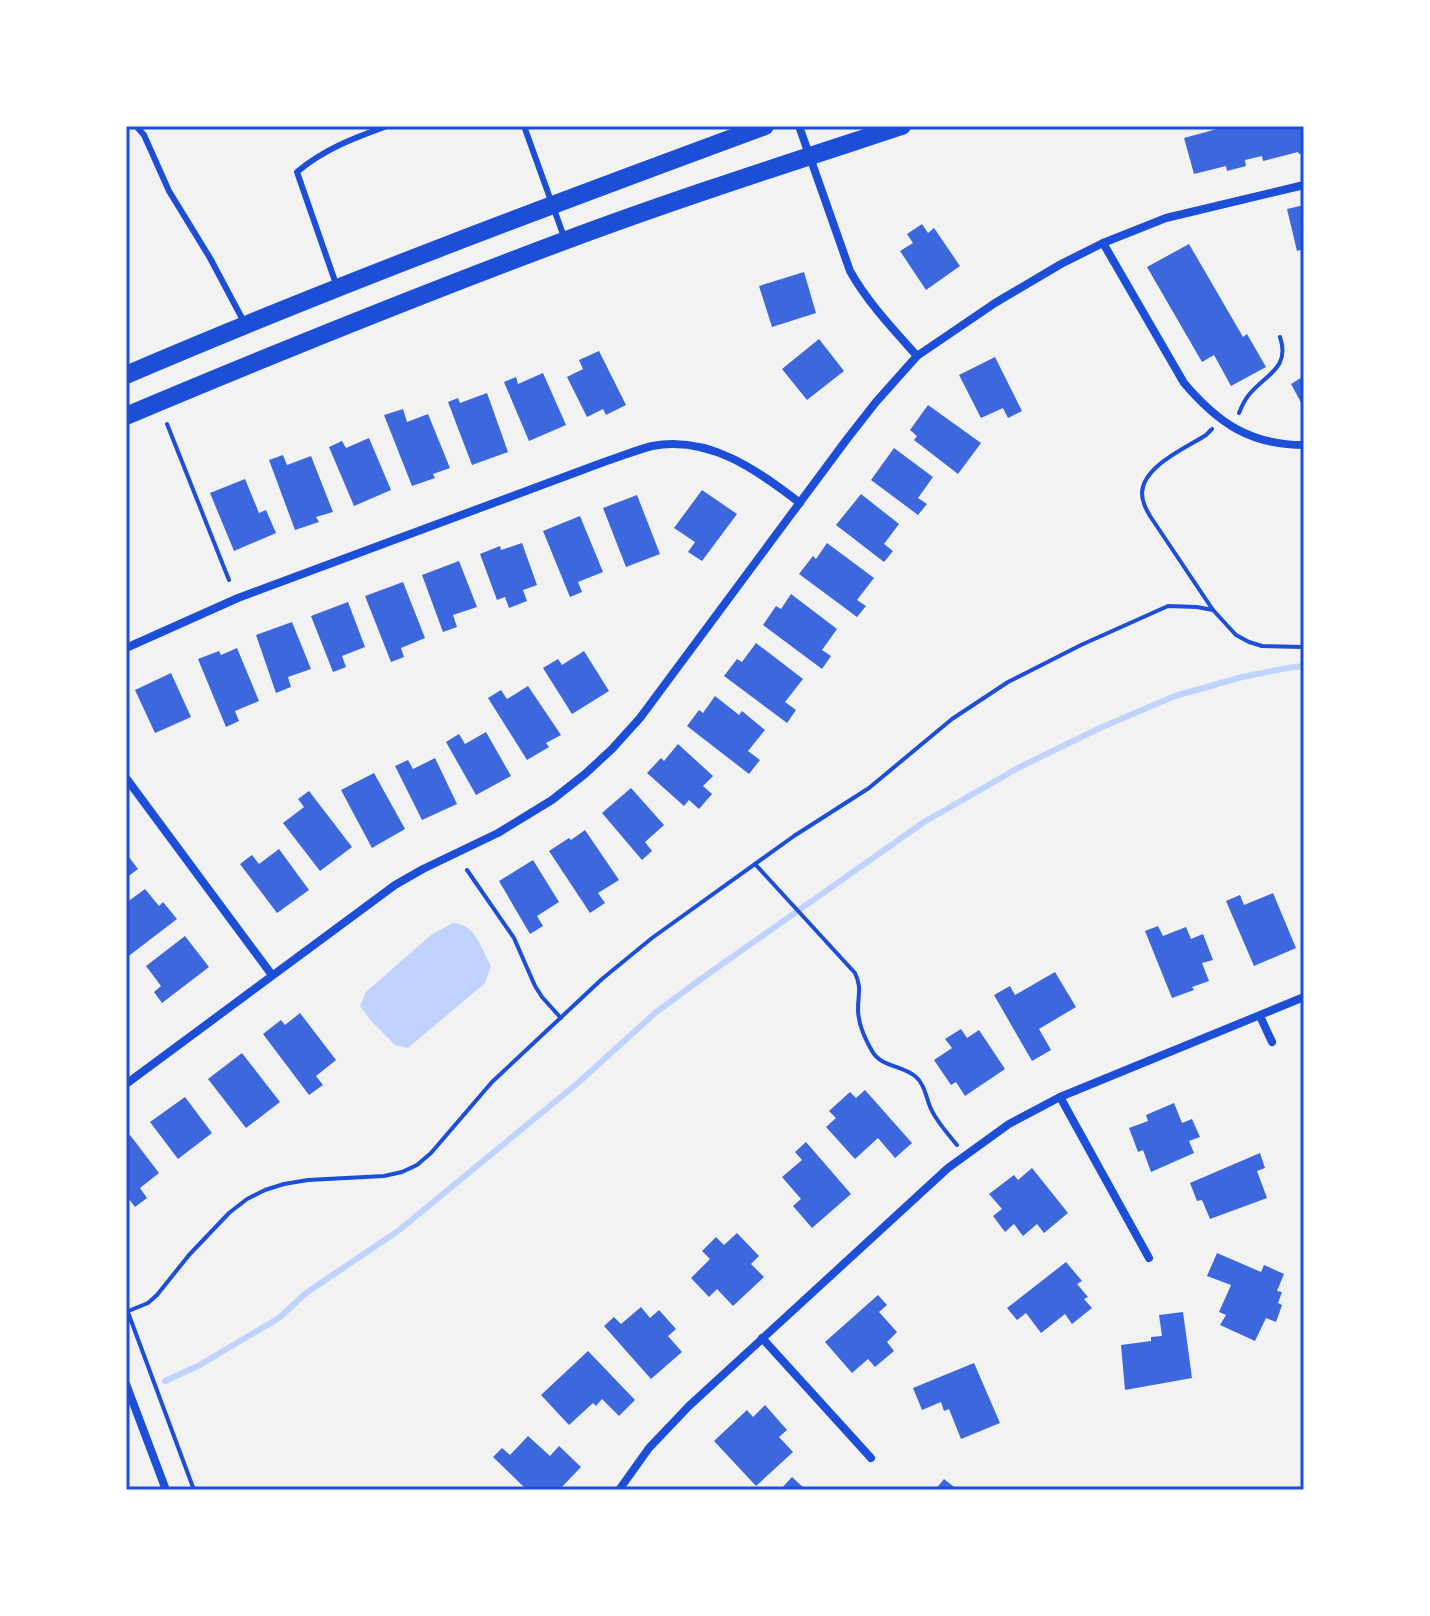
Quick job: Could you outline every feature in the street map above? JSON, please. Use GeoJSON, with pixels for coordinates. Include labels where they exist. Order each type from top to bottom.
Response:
{"type":"FeatureCollection","features":[{"type":"Feature","properties":{"kind":"main road"},"geometry":{"type":"LineString","coordinates":[[126,375],[337,288],[765,126]]}},
{"type":"Feature","properties":{"kind":"main road"},"geometry":{"type":"LineString","coordinates":[[126,416],[384,310],[566,240],[902,126]]}},
{"type":"Feature","properties":{"kind":"street"},"geometry":{"type":"LineString","coordinates":[[799,126],[850,271],[875,309],[917,356]]}},
{"type":"Feature","properties":{"kind":"street"},"geometry":{"type":"LineString","coordinates":[[126,1084],[395,885],[527,817],[585,774],[640,718],[876,402],[917,356],[995,303],[1103,243],[1166,218],[1304,185]]}},
{"type":"Feature","properties":{"kind":"street"},"geometry":{"type":"LineString","coordinates":[[1103,243],[1184,383],[1200,403],[1219,419],[1259,439],[1304,445]]}},
{"type":"Feature","properties":{"kind":"street"},"geometry":{"type":"LineString","coordinates":[[126,648],[238,598],[652,446],[690,445],[727,455],[772,481],[800,503]]}},
{"type":"Feature","properties":{"kind":"street"},"geometry":{"type":"LineString","coordinates":[[126,778],[272,975]]}},
{"type":"Feature","properties":{"kind":"street"},"geometry":{"type":"LineString","coordinates":[[619,1490],[668,1427],[948,1168],[986,1139],[1060,1097],[1304,997]]}},
{"type":"Feature","properties":{"kind":"street"},"geometry":{"type":"LineString","coordinates":[[1260,1016],[1272,1042]]}},
{"type":"Feature","properties":{"kind":"street"},"geometry":{"type":"LineString","coordinates":[[1060,1097],[1149,1258]]}},
{"type":"Feature","properties":{"kind":"street"},"geometry":{"type":"LineString","coordinates":[[762,1338],[871,1458]]}},
{"type":"Feature","properties":{"kind":"street"},"geometry":{"type":"LineString","coordinates":[[126,1384],[166,1490]]}},
{"type":"Feature","properties":{"kind":"lane"},"geometry":{"type":"LineString","coordinates":[[136,126],[144,135],[169,191],[246,325]]}},
{"type":"Feature","properties":{"kind":"lane"},"geometry":{"type":"LineString","coordinates":[[337,288],[297,172],[341,143],[387,126]]}},
{"type":"Feature","properties":{"kind":"lane"},"geometry":{"type":"LineString","coordinates":[[524,126],[566,240]]}},
{"type":"Feature","properties":{"kind":"path"},"geometry":{"type":"LineString","coordinates":[[1233,410],[1239,414],[1249,394],[1283,358],[1284,348],[1280,337]]}},
{"type":"Feature","properties":{"kind":"path"},"geometry":{"type":"LineString","coordinates":[[167,424],[229,580]]}},
{"type":"Feature","properties":{"kind":"path"},"geometry":{"type":"LineString","coordinates":[[1212,429],[1150,473],[1144,482],[1144,505],[1213,610],[1236,635],[1262,646],[1304,647]]}},
{"type":"Feature","properties":{"kind":"path"},"geometry":{"type":"LineString","coordinates":[[194,1490],[127,1310],[148,1303],[157,1295],[229,1213],[247,1199],[284,1184],[384,1176],[417,1165],[492,1082],[602,979],[652,938],[755,864],[869,788],[979,699],[1042,664],[1168,606],[1213,610]]}},
{"type":"Feature","properties":{"kind":"path"},"geometry":{"type":"LineString","coordinates":[[755,864],[847,963],[860,983],[860,1021],[873,1052],[878,1060],[917,1077],[937,1120],[957,1145]]}},
{"type":"Feature","properties":{"kind":"path"},"geometry":{"type":"LineString","coordinates":[[467,870],[514,938],[535,986],[561,1018]]}},
{"type":"Feature","properties":{"kind":"water"},"geometry":{"type":"Polygon","coordinates":[[[453,923],[467,928],[481,945],[491,966],[485,983],[408,1048],[395,1045],[360,1006],[366,992],[431,935],[453,923]]]}},
{"type":"Feature","properties":{"kind":"building"},"geometry":{"type":"Polygon","coordinates":[[[1228,126],[1304,126],[1304,153],[1263,161],[1262,156],[1245,160],[1246,166],[1227,171],[1226,166],[1194,174],[1184,138],[1228,126]]]}},
{"type":"Feature","properties":{"kind":"building"},"geometry":{"type":"Polygon","coordinates":[[[1304,205],[1304,249],[1297,251],[1287,209],[1304,205]]]}},
{"type":"Feature","properties":{"kind":"building"},"geometry":{"type":"Polygon","coordinates":[[[922,224],[928,233],[934,228],[960,266],[926,290],[900,251],[913,243],[907,234],[922,224]]]}},
{"type":"Feature","properties":{"kind":"building"},"geometry":{"type":"Polygon","coordinates":[[[1189,244],[1243,337],[1247,334],[1266,367],[1231,386],[1214,355],[1202,362],[1147,267],[1189,244]]]}},
{"type":"Feature","properties":{"kind":"building"},"geometry":{"type":"Polygon","coordinates":[[[804,272],[816,313],[772,327],[759,286],[804,272]]]}},
{"type":"Feature","properties":{"kind":"building"},"geometry":{"type":"Polygon","coordinates":[[[819,339],[844,371],[807,400],[782,369],[819,339]]]}},
{"type":"Feature","properties":{"kind":"building"},"geometry":{"type":"Polygon","coordinates":[[[599,351],[626,405],[606,415],[603,409],[587,417],[567,377],[583,369],[579,360],[599,351]]]}},
{"type":"Feature","properties":{"kind":"building"},"geometry":{"type":"Polygon","coordinates":[[[995,357],[1022,411],[1008,418],[1003,408],[981,418],[959,375],[995,357]]]}},
{"type":"Feature","properties":{"kind":"building"},"geometry":{"type":"Polygon","coordinates":[[[543,373],[566,425],[529,441],[504,382],[516,377],[518,384],[543,373]]]}},
{"type":"Feature","properties":{"kind":"building"},"geometry":{"type":"Polygon","coordinates":[[[1304,376],[1304,408],[1291,384],[1304,376]]]}},
{"type":"Feature","properties":{"kind":"building"},"geometry":{"type":"Polygon","coordinates":[[[487,393],[508,452],[472,465],[448,402],[458,398],[460,403],[487,393]]]}},
{"type":"Feature","properties":{"kind":"building"},"geometry":{"type":"Polygon","coordinates":[[[928,405],[981,443],[958,474],[914,440],[917,436],[910,430],[928,405]]]}},
{"type":"Feature","properties":{"kind":"building"},"geometry":{"type":"Polygon","coordinates":[[[403,409],[407,422],[428,414],[450,468],[433,474],[435,478],[412,486],[384,415],[403,409]]]}},
{"type":"Feature","properties":{"kind":"building"},"geometry":{"type":"Polygon","coordinates":[[[369,438],[391,490],[354,506],[329,447],[342,441],[346,448],[369,438]]]}},
{"type":"Feature","properties":{"kind":"building"},"geometry":{"type":"Polygon","coordinates":[[[894,448],[933,477],[918,498],[927,504],[918,515],[871,480],[894,448]]]}},
{"type":"Feature","properties":{"kind":"building"},"geometry":{"type":"Polygon","coordinates":[[[283,455],[287,465],[311,456],[333,512],[316,517],[319,522],[295,530],[269,460],[283,455]]]}},
{"type":"Feature","properties":{"kind":"building"},"geometry":{"type":"Polygon","coordinates":[[[245,479],[259,513],[266,510],[276,533],[234,551],[210,493],[245,479]]]}},
{"type":"Feature","properties":{"kind":"building"},"geometry":{"type":"Polygon","coordinates":[[[702,490],[737,514],[702,561],[688,552],[695,542],[674,528],[702,490]]]}},
{"type":"Feature","properties":{"kind":"building"},"geometry":{"type":"Polygon","coordinates":[[[861,494],[899,524],[884,544],[893,551],[884,562],[836,525],[861,494]]]}},
{"type":"Feature","properties":{"kind":"building"},"geometry":{"type":"Polygon","coordinates":[[[637,495],[660,554],[626,567],[603,508],[637,495]]]}},
{"type":"Feature","properties":{"kind":"building"},"geometry":{"type":"Polygon","coordinates":[[[580,516],[603,572],[578,582],[582,592],[570,597],[543,531],[580,516]]]}},
{"type":"Feature","properties":{"kind":"building"},"geometry":{"type":"Polygon","coordinates":[[[522,543],[537,585],[523,590],[527,601],[509,608],[505,597],[497,600],[480,554],[500,546],[501,550],[522,543]]]}},
{"type":"Feature","properties":{"kind":"building"},"geometry":{"type":"Polygon","coordinates":[[[827,543],[874,578],[857,600],[866,606],[857,617],[799,574],[813,556],[816,559],[827,543]]]}},
{"type":"Feature","properties":{"kind":"building"},"geometry":{"type":"Polygon","coordinates":[[[459,561],[477,607],[453,615],[457,627],[443,632],[422,575],[459,561]]]}},
{"type":"Feature","properties":{"kind":"building"},"geometry":{"type":"Polygon","coordinates":[[[403,582],[425,638],[401,648],[404,657],[391,662],[365,596],[403,582]]]}},
{"type":"Feature","properties":{"kind":"building"},"geometry":{"type":"Polygon","coordinates":[[[791,594],[837,629],[822,650],[831,656],[822,669],[763,625],[776,606],[781,609],[791,594]]]}},
{"type":"Feature","properties":{"kind":"building"},"geometry":{"type":"Polygon","coordinates":[[[348,602],[365,647],[342,656],[346,667],[333,672],[311,616],[348,602]]]}},
{"type":"Feature","properties":{"kind":"building"},"geometry":{"type":"Polygon","coordinates":[[[292,622],[311,669],[288,677],[291,687],[276,693],[256,635],[292,622]]]}},
{"type":"Feature","properties":{"kind":"building"},"geometry":{"type":"Polygon","coordinates":[[[756,643],[803,679],[785,702],[796,710],[787,723],[724,676],[737,659],[742,662],[756,643]]]}},
{"type":"Feature","properties":{"kind":"building"},"geometry":{"type":"Polygon","coordinates":[[[237,648],[259,701],[235,711],[239,721],[226,727],[198,659],[237,648]]]}},
{"type":"Feature","properties":{"kind":"building"},"geometry":{"type":"Polygon","coordinates":[[[584,651],[609,691],[572,714],[543,668],[558,659],[562,665],[584,651]]]}},
{"type":"Feature","properties":{"kind":"building"},"geometry":{"type":"Polygon","coordinates":[[[171,673],[191,717],[155,733],[135,690],[171,673]]]}},
{"type":"Feature","properties":{"kind":"building"},"geometry":{"type":"Polygon","coordinates":[[[528,686],[561,735],[546,743],[549,747],[527,760],[488,698],[501,690],[507,699],[528,686]]]}},
{"type":"Feature","properties":{"kind":"building"},"geometry":{"type":"Polygon","coordinates":[[[715,696],[739,715],[742,711],[765,730],[748,751],[760,760],[749,774],[687,726],[699,710],[703,713],[715,696]]]}},
{"type":"Feature","properties":{"kind":"building"},"geometry":{"type":"Polygon","coordinates":[[[486,732],[511,776],[476,795],[446,742],[459,734],[465,744],[486,732]]]}},
{"type":"Feature","properties":{"kind":"building"},"geometry":{"type":"Polygon","coordinates":[[[678,744],[713,776],[703,786],[712,794],[699,809],[689,800],[684,806],[647,773],[661,758],[664,761],[678,744]]]}},
{"type":"Feature","properties":{"kind":"building"},"geometry":{"type":"Polygon","coordinates":[[[435,758],[457,804],[422,820],[395,766],[408,760],[413,769],[435,758]]]}},
{"type":"Feature","properties":{"kind":"building"},"geometry":{"type":"Polygon","coordinates":[[[374,773],[405,829],[372,848],[341,790],[374,773]]]}},
{"type":"Feature","properties":{"kind":"building"},"geometry":{"type":"Polygon","coordinates":[[[631,788],[664,825],[645,842],[652,851],[642,860],[602,813],[631,788]]]}},
{"type":"Feature","properties":{"kind":"building"},"geometry":{"type":"Polygon","coordinates":[[[309,791],[352,847],[320,871],[283,823],[304,807],[298,799],[309,791]]]}},
{"type":"Feature","properties":{"kind":"building"},"geometry":{"type":"Polygon","coordinates":[[[585,830],[619,880],[598,893],[605,903],[590,913],[549,851],[585,830]]]}},
{"type":"Feature","properties":{"kind":"building"},"geometry":{"type":"Polygon","coordinates":[[[279,849],[309,890],[277,913],[240,864],[252,855],[259,864],[279,849]]]}},
{"type":"Feature","properties":{"kind":"building"},"geometry":{"type":"Polygon","coordinates":[[[126,853],[138,869],[126,878],[126,853]]]}},
{"type":"Feature","properties":{"kind":"building"},"geometry":{"type":"Polygon","coordinates":[[[533,860],[559,902],[537,916],[543,926],[530,934],[499,881],[533,860]]]}},
{"type":"Feature","properties":{"kind":"building"},"geometry":{"type":"Polygon","coordinates":[[[145,889],[159,906],[163,902],[177,919],[126,958],[126,903],[145,889]]]}},
{"type":"Feature","properties":{"kind":"building"},"geometry":{"type":"Polygon","coordinates":[[[1273,893],[1296,948],[1254,966],[1226,901],[1240,895],[1244,905],[1273,893]]]}},
{"type":"Feature","properties":{"kind":"building"},"geometry":{"type":"Polygon","coordinates":[[[1158,926],[1163,936],[1186,927],[1191,939],[1203,934],[1213,960],[1202,963],[1209,981],[1172,998],[1145,931],[1158,926]]]}},
{"type":"Feature","properties":{"kind":"building"},"geometry":{"type":"Polygon","coordinates":[[[185,936],[209,967],[162,1003],[154,992],[161,986],[146,966],[185,936]]]}},
{"type":"Feature","properties":{"kind":"building"},"geometry":{"type":"Polygon","coordinates":[[[1055,972],[1076,1007],[1039,1029],[1051,1050],[1032,1061],[994,995],[1010,986],[1015,995],[1055,972]]]}},
{"type":"Feature","properties":{"kind":"building"},"geometry":{"type":"Polygon","coordinates":[[[300,1013],[336,1060],[316,1076],[323,1085],[309,1095],[263,1034],[281,1020],[285,1025],[300,1013]]]}},
{"type":"Feature","properties":{"kind":"building"},"geometry":{"type":"Polygon","coordinates":[[[961,1029],[967,1038],[979,1030],[1005,1069],[965,1096],[956,1082],[951,1085],[934,1060],[952,1048],[945,1039],[961,1029]]]}},
{"type":"Feature","properties":{"kind":"building"},"geometry":{"type":"Polygon","coordinates":[[[242,1053],[280,1102],[246,1128],[208,1079],[242,1053]]]}},
{"type":"Feature","properties":{"kind":"building"},"geometry":{"type":"Polygon","coordinates":[[[865,1090],[912,1143],[895,1158],[878,1138],[855,1159],[826,1127],[836,1118],[829,1111],[850,1092],[856,1098],[865,1090]]]}},
{"type":"Feature","properties":{"kind":"building"},"geometry":{"type":"Polygon","coordinates":[[[185,1097],[212,1133],[178,1159],[150,1122],[185,1097]]]}},
{"type":"Feature","properties":{"kind":"building"},"geometry":{"type":"Polygon","coordinates":[[[1174,1103],[1182,1123],[1192,1119],[1200,1137],[1189,1141],[1194,1153],[1151,1172],[1143,1150],[1138,1152],[1129,1128],[1148,1121],[1146,1115],[1174,1103]]]}},
{"type":"Feature","properties":{"kind":"building"},"geometry":{"type":"Polygon","coordinates":[[[130,1135],[159,1173],[140,1188],[147,1198],[135,1207],[126,1195],[126,1138],[130,1135]]]}},
{"type":"Feature","properties":{"kind":"building"},"geometry":{"type":"Polygon","coordinates":[[[806,1142],[851,1194],[812,1228],[793,1206],[801,1199],[782,1177],[802,1160],[795,1152],[806,1142]]]}},
{"type":"Feature","properties":{"kind":"building"},"geometry":{"type":"Polygon","coordinates":[[[1260,1153],[1265,1168],[1257,1171],[1267,1198],[1210,1219],[1202,1200],[1197,1201],[1190,1183],[1260,1153]]]}},
{"type":"Feature","properties":{"kind":"building"},"geometry":{"type":"Polygon","coordinates":[[[1032,1168],[1068,1213],[1044,1233],[1037,1224],[1023,1236],[1014,1224],[1005,1232],[993,1216],[1002,1209],[989,1194],[1014,1175],[1018,1180],[1032,1168]]]}},
{"type":"Feature","properties":{"kind":"building"},"geometry":{"type":"Polygon","coordinates":[[[737,1233],[759,1256],[751,1264],[764,1277],[733,1306],[717,1289],[709,1297],[691,1278],[710,1259],[702,1251],[716,1237],[724,1245],[737,1233]]]}},
{"type":"Feature","properties":{"kind":"building"},"geometry":{"type":"Polygon","coordinates":[[[1217,1253],[1261,1272],[1264,1265],[1284,1274],[1277,1291],[1282,1292],[1278,1303],[1282,1305],[1276,1322],[1266,1318],[1255,1341],[1220,1325],[1226,1315],[1219,1312],[1231,1285],[1207,1276],[1217,1253]]]}},
{"type":"Feature","properties":{"kind":"building"},"geometry":{"type":"Polygon","coordinates":[[[1066,1262],[1082,1281],[1077,1284],[1088,1297],[1084,1299],[1092,1308],[1072,1324],[1065,1314],[1041,1333],[1026,1313],[1017,1320],[1007,1308],[1066,1262]]]}},
{"type":"Feature","properties":{"kind":"building"},"geometry":{"type":"Polygon","coordinates":[[[878,1295],[887,1305],[879,1312],[897,1332],[887,1342],[894,1351],[875,1367],[868,1359],[852,1373],[825,1342],[878,1295]]]}},
{"type":"Feature","properties":{"kind":"building"},"geometry":{"type":"Polygon","coordinates":[[[641,1307],[650,1318],[659,1310],[676,1329],[668,1336],[682,1352],[651,1379],[604,1326],[614,1317],[621,1324],[641,1307]]]}},
{"type":"Feature","properties":{"kind":"building"},"geometry":{"type":"Polygon","coordinates":[[[1183,1312],[1192,1378],[1125,1390],[1121,1345],[1151,1341],[1151,1337],[1162,1336],[1159,1315],[1183,1312]]]}},
{"type":"Feature","properties":{"kind":"building"},"geometry":{"type":"Polygon","coordinates":[[[588,1351],[635,1400],[619,1416],[602,1399],[596,1406],[593,1403],[569,1425],[541,1395],[588,1351]]]}},
{"type":"Feature","properties":{"kind":"building"},"geometry":{"type":"Polygon","coordinates":[[[974,1363],[1000,1423],[961,1439],[949,1409],[944,1411],[941,1402],[922,1410],[913,1388],[974,1363]]]}},
{"type":"Feature","properties":{"kind":"building"},"geometry":{"type":"Polygon","coordinates":[[[765,1405],[787,1430],[779,1437],[793,1452],[756,1486],[714,1441],[747,1410],[753,1417],[765,1405]]]}},
{"type":"Feature","properties":{"kind":"building"},"geometry":{"type":"Polygon","coordinates":[[[528,1436],[550,1456],[559,1446],[581,1467],[559,1490],[527,1490],[493,1457],[502,1448],[510,1455],[528,1436]]]}},
{"type":"Feature","properties":{"kind":"building"},"geometry":{"type":"Polygon","coordinates":[[[792,1477],[806,1490],[780,1490],[792,1477]]]}},
{"type":"Feature","properties":{"kind":"building"},"geometry":{"type":"Polygon","coordinates":[[[944,1479],[958,1490],[935,1490],[944,1479]]]}},
{"type":"Feature","properties":{"kind":"waterway"},"geometry":{"type":"LineString","coordinates":[[165,1381],[198,1366],[279,1318],[306,1293],[398,1231],[579,1082],[655,1013],[924,822],[1018,768],[1175,696],[1242,677],[1304,666]]}}]}
